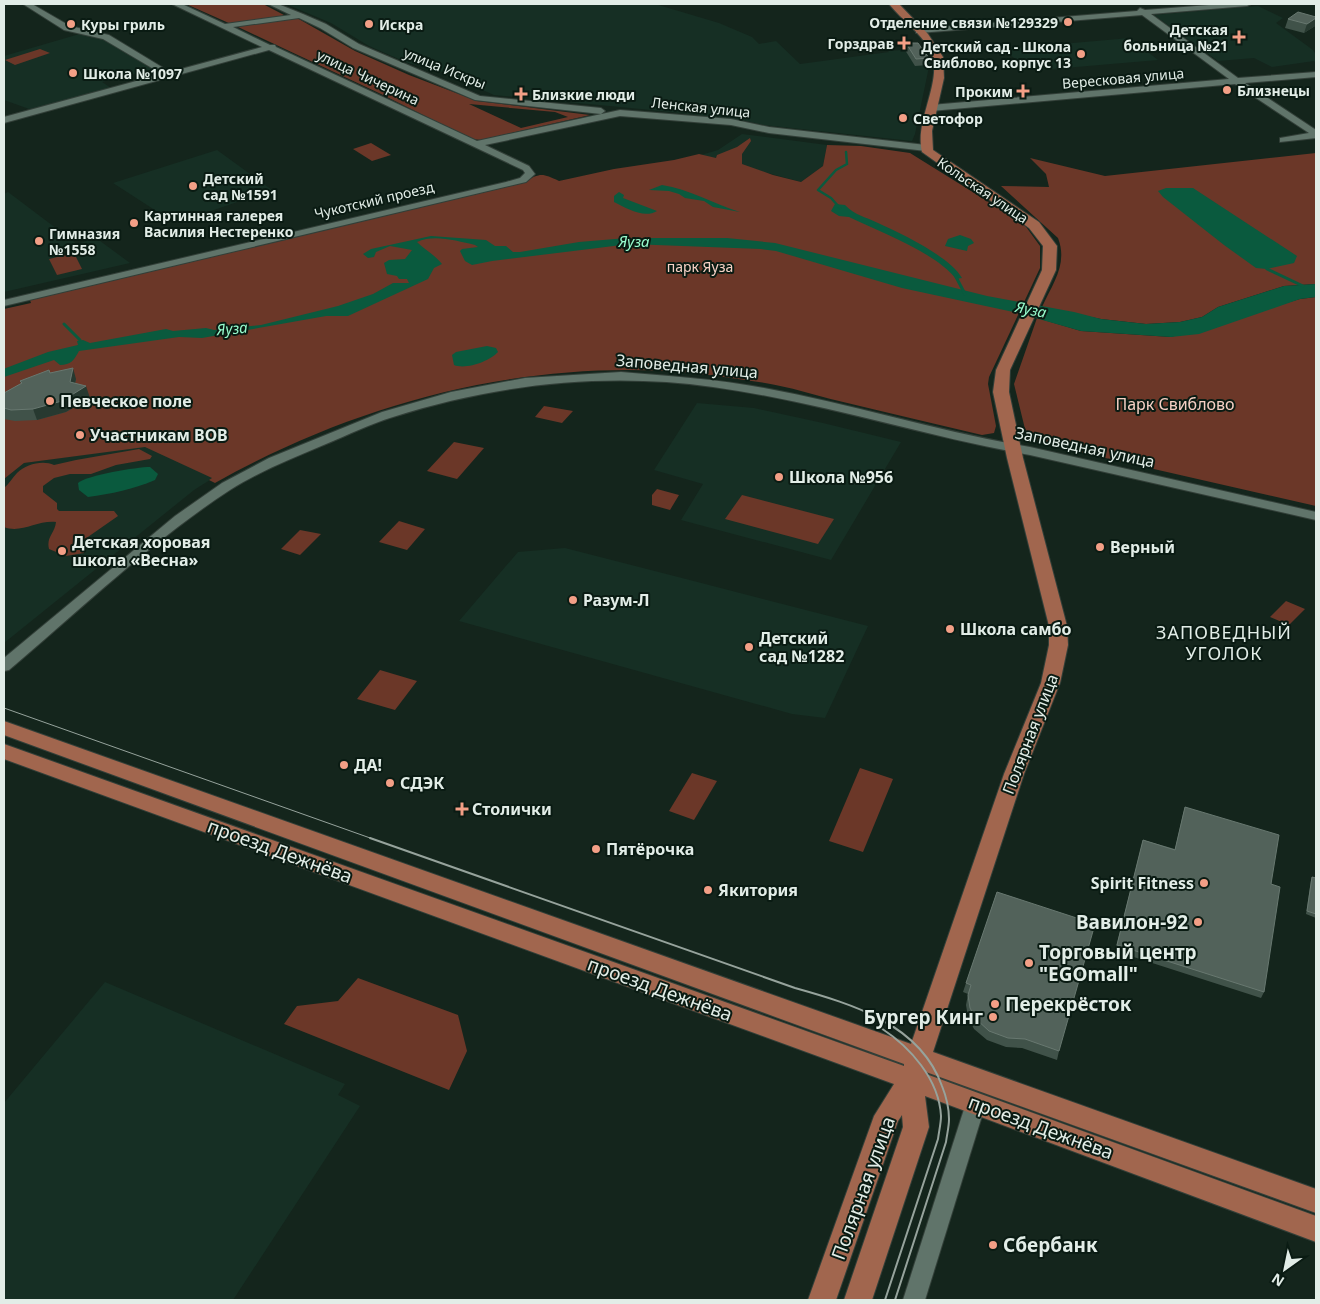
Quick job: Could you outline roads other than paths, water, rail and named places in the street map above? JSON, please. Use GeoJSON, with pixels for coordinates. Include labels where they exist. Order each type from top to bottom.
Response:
{"type":"FeatureCollection","features":[{"type":"Feature","properties":{"kind":"main road","name":"Кольская улица"},"geometry":{"type":"LineString","coordinates":[[894,4],[919,30],[938,58],[926,136],[926,148],[934,156],[1034,225],[1050,246],[1049,270],[1003,370],[1002,381]]}},
{"type":"Feature","properties":{"kind":"main road","name":"Полярная улица"},"geometry":{"type":"LineString","coordinates":[[822,1300],[887,1116],[915,1069],[1014,773],[1047,693],[1058,657],[1058,626],[1013,448],[1001,392],[1002,381]]}},
{"type":"Feature","properties":{"kind":"main road","name":"проезд Дежнёва"},"geometry":{"type":"LineString","coordinates":[[4,728],[915,1069],[976,1103],[1316,1229]]}},
{"type":"Feature","properties":{"kind":"main road","name":"проезд Дежнёва"},"geometry":{"type":"LineString","coordinates":[[4,750],[915,1069],[1316,1201]]}},
{"type":"Feature","properties":{"kind":"main road","name":"Полярная улица"},"geometry":{"type":"LineString","coordinates":[[858,1300],[916,1127],[915,1069]]}},
{"type":"Feature","properties":{"kind":"street"},"geometry":{"type":"LineString","coordinates":[[27,4],[67,28],[106,37],[169,74]]}},
{"type":"Feature","properties":{"kind":"street","name":"улица Чичерина"},"geometry":{"type":"LineString","coordinates":[[176,4],[529,171],[527,177],[517,182]]}},
{"type":"Feature","properties":{"kind":"street","name":"улица Искры"},"geometry":{"type":"LineString","coordinates":[[272,4],[323,26],[356,46],[478,98],[620,113]]}},
{"type":"Feature","properties":{"kind":"street"},"geometry":{"type":"LineString","coordinates":[[1132,4],[1238,82],[1316,135]]}},
{"type":"Feature","properties":{"kind":"street"},"geometry":{"type":"LineString","coordinates":[[919,30],[1247,4]]}},
{"type":"Feature","properties":{"kind":"street"},"geometry":{"type":"LineString","coordinates":[[226,26],[300,16]]}},
{"type":"Feature","properties":{"kind":"street"},"geometry":{"type":"LineString","coordinates":[[4,120],[169,74],[272,48]]}},
{"type":"Feature","properties":{"kind":"street","name":"Вересковая улица"},"geometry":{"type":"LineString","coordinates":[[931,108],[1316,74]]}},
{"type":"Feature","properties":{"kind":"street","name":"Ленская улица"},"geometry":{"type":"LineString","coordinates":[[475,144],[620,113],[731,122],[769,130],[926,148]]}},
{"type":"Feature","properties":{"kind":"street"},"geometry":{"type":"LineString","coordinates":[[1283,140],[1316,135]]}},
{"type":"Feature","properties":{"kind":"street","name":"Чукотский проезд"},"geometry":{"type":"LineString","coordinates":[[4,303],[517,182]]}},
{"type":"Feature","properties":{"kind":"street","name":"Заповедная улица"},"geometry":{"type":"LineString","coordinates":[[4,666],[145,547],[227,486],[274,461],[386,415],[451,396],[525,382],[622,376],[709,383],[763,390],[1316,516]]}},
{"type":"Feature","properties":{"kind":"street"},"geometry":{"type":"LineString","coordinates":[[914,1300],[976,1103]]}},
{"type":"Feature","properties":{"kind":"water"},"geometry":{"type":"Polygon","coordinates":[[[662,185],[692,193],[740,212],[713,207],[704,201],[685,198],[669,191],[649,190],[662,185]]]}},
{"type":"Feature","properties":{"kind":"water"},"geometry":{"type":"Polygon","coordinates":[[[1166,188],[1193,188],[1297,256],[1294,263],[1267,269],[1256,268],[1163,197],[1158,191],[1166,188]]]}},
{"type":"Feature","properties":{"kind":"water"},"geometry":{"type":"Polygon","coordinates":[[[619,192],[624,195],[623,198],[657,211],[646,214],[635,212],[614,202],[614,196],[619,192]]]}},
{"type":"Feature","properties":{"kind":"water"},"geometry":{"type":"Polygon","coordinates":[[[835,204],[845,205],[857,214],[924,246],[947,262],[962,278],[956,279],[935,260],[906,243],[849,217],[839,216],[831,211],[835,204]]]}},
{"type":"Feature","properties":{"kind":"water"},"geometry":{"type":"Polygon","coordinates":[[[960,235],[971,239],[974,243],[968,246],[967,251],[945,246],[948,239],[960,235]]]}},
{"type":"Feature","properties":{"kind":"water","name":"Яуза"},"geometry":{"type":"Polygon","coordinates":[[[431,236],[486,240],[495,246],[506,246],[513,252],[579,242],[627,238],[727,238],[775,243],[987,296],[1074,312],[1101,319],[1146,324],[1180,322],[1202,317],[1218,307],[1284,286],[1316,284],[1316,297],[1300,299],[1199,334],[1171,337],[1081,331],[1018,313],[902,288],[776,251],[630,244],[472,265],[465,261],[460,251],[462,249],[478,247],[438,238],[417,242],[442,264],[434,268],[428,279],[348,316],[326,316],[202,338],[179,337],[79,351],[70,363],[60,365],[54,360],[4,377],[4,369],[6,368],[48,352],[78,345],[77,341],[83,340],[90,343],[166,329],[173,331],[206,328],[214,330],[261,325],[338,306],[373,294],[393,283],[409,283],[407,279],[399,279],[397,276],[387,274],[384,263],[389,260],[405,259],[412,250],[390,246],[376,252],[374,257],[368,258],[363,254],[371,249],[431,236]]]}},
{"type":"Feature","properties":{"kind":"water"},"geometry":{"type":"Polygon","coordinates":[[[487,346],[496,348],[498,352],[478,364],[454,365],[452,355],[456,352],[487,346]]]}},
{"type":"Feature","properties":{"kind":"water"},"geometry":{"type":"Polygon","coordinates":[[[150,467],[158,474],[155,480],[139,486],[114,493],[88,497],[79,490],[78,483],[91,477],[150,467]]]}},
{"type":"Feature","properties":{"kind":"waterway"},"geometry":{"type":"LineString","coordinates":[[840,208],[831,198],[818,190],[836,170],[847,164],[846,152]]}},
{"type":"Feature","properties":{"kind":"waterway"},"geometry":{"type":"LineString","coordinates":[[1267,269],[1303,286]]}},
{"type":"Feature","properties":{"kind":"waterway"},"geometry":{"type":"LineString","coordinates":[[955,275],[965,294]]}},
{"type":"Feature","properties":{"kind":"waterway"},"geometry":{"type":"LineString","coordinates":[[64,324],[80,340]]}},
{"type":"Feature","properties":{"kind":"tram line"},"geometry":{"type":"LineString","coordinates":[[4,708],[373,839]]}},
{"type":"Feature","properties":{"kind":"tram line"},"geometry":{"type":"LineString","coordinates":[[370,838],[795,988],[839,1001],[882,1020],[901,1032],[918,1047],[932,1065],[946,1098],[949,1125],[946,1142],[895,1300]]}},
{"type":"Feature","properties":{"kind":"tram line"},"geometry":{"type":"LineString","coordinates":[[881,1028],[912,1054],[921,1065],[935,1089],[941,1116],[938,1139],[885,1300]]}},
{"type":"Feature","properties":{"kind":"place","name":"Отделение связи №129329"},"geometry":{"type":"Point","coordinates":[1068,22]}},
{"type":"Feature","properties":{"kind":"place","name":"Куры гриль"},"geometry":{"type":"Point","coordinates":[71,24]}},
{"type":"Feature","properties":{"kind":"place","name":"Искра"},"geometry":{"type":"Point","coordinates":[369,24]}},
{"type":"Feature","properties":{"kind":"place","name":"Детская больница №21"},"geometry":{"type":"Point","coordinates":[1239,37]}},
{"type":"Feature","properties":{"kind":"place","name":"Горздрав"},"geometry":{"type":"Point","coordinates":[904,43]}},
{"type":"Feature","properties":{"kind":"place","name":"Детский сад - Школа Свиблово, корпус 13"},"geometry":{"type":"Point","coordinates":[1081,54]}},
{"type":"Feature","properties":{"kind":"place","name":"Школа №1097"},"geometry":{"type":"Point","coordinates":[73,73]}},
{"type":"Feature","properties":{"kind":"place","name":"Близнецы"},"geometry":{"type":"Point","coordinates":[1227,90]}},
{"type":"Feature","properties":{"kind":"place","name":"Проким"},"geometry":{"type":"Point","coordinates":[1023,91]}},
{"type":"Feature","properties":{"kind":"place","name":"Близкие люди"},"geometry":{"type":"Point","coordinates":[521,94]}},
{"type":"Feature","properties":{"kind":"place","name":"Светофор"},"geometry":{"type":"Point","coordinates":[903,118]}},
{"type":"Feature","properties":{"kind":"place","name":"Детский сад №1591"},"geometry":{"type":"Point","coordinates":[193,186]}},
{"type":"Feature","properties":{"kind":"place","name":"Картинная галерея Василия Нестеренко"},"geometry":{"type":"Point","coordinates":[134,223]}},
{"type":"Feature","properties":{"kind":"place","name":"Гимназия №1558"},"geometry":{"type":"Point","coordinates":[39,241]}},
{"type":"Feature","properties":{"kind":"place","name":"Певческое поле"},"geometry":{"type":"Point","coordinates":[50,401]}},
{"type":"Feature","properties":{"kind":"place","name":"Участникам ВОВ"},"geometry":{"type":"Point","coordinates":[80,435]}},
{"type":"Feature","properties":{"kind":"place","name":"Школа №956"},"geometry":{"type":"Point","coordinates":[779,477]}},
{"type":"Feature","properties":{"kind":"place","name":"Верный"},"geometry":{"type":"Point","coordinates":[1100,547]}},
{"type":"Feature","properties":{"kind":"place","name":"Детская хоровая школа «Весна»"},"geometry":{"type":"Point","coordinates":[62,551]}},
{"type":"Feature","properties":{"kind":"place","name":"Разум-Л"},"geometry":{"type":"Point","coordinates":[573,600]}},
{"type":"Feature","properties":{"kind":"place","name":"Школа самбо"},"geometry":{"type":"Point","coordinates":[950,629]}},
{"type":"Feature","properties":{"kind":"place","name":"Детский сад №1282"},"geometry":{"type":"Point","coordinates":[749,647]}},
{"type":"Feature","properties":{"kind":"place","name":"ДА!"},"geometry":{"type":"Point","coordinates":[344,765]}},
{"type":"Feature","properties":{"kind":"place","name":"СДЭК"},"geometry":{"type":"Point","coordinates":[390,783]}},
{"type":"Feature","properties":{"kind":"place","name":"Столички"},"geometry":{"type":"Point","coordinates":[462,809]}},
{"type":"Feature","properties":{"kind":"place","name":"Пятёрочка"},"geometry":{"type":"Point","coordinates":[596,849]}},
{"type":"Feature","properties":{"kind":"place","name":"Spirit Fitness"},"geometry":{"type":"Point","coordinates":[1204,883]}},
{"type":"Feature","properties":{"kind":"place","name":"Якитория"},"geometry":{"type":"Point","coordinates":[708,890]}},
{"type":"Feature","properties":{"kind":"place","name":"Вавилон-92"},"geometry":{"type":"Point","coordinates":[1198,922]}},
{"type":"Feature","properties":{"kind":"place","name":"Торговый центр \"EGOmall\""},"geometry":{"type":"Point","coordinates":[1029,963]}},
{"type":"Feature","properties":{"kind":"place","name":"Перекрёсток"},"geometry":{"type":"Point","coordinates":[995,1004]}},
{"type":"Feature","properties":{"kind":"place","name":"Бургер Кинг"},"geometry":{"type":"Point","coordinates":[993,1017]}},
{"type":"Feature","properties":{"kind":"place","name":"Сбербанк"},"geometry":{"type":"Point","coordinates":[993,1245]}},
{"type":"Feature","properties":{"kind":"district","name":"ЗАПОВЕДНЫЙ УГОЛОК"},"geometry":{"type":"Point","coordinates":[1224,642]}},
{"type":"Feature","properties":{"kind":"park label","name":"парк Яуза"},"geometry":{"type":"Point","coordinates":[700,266]}},
{"type":"Feature","properties":{"kind":"park label","name":"Парк Свиблово"},"geometry":{"type":"Point","coordinates":[1175,404]}}]}
